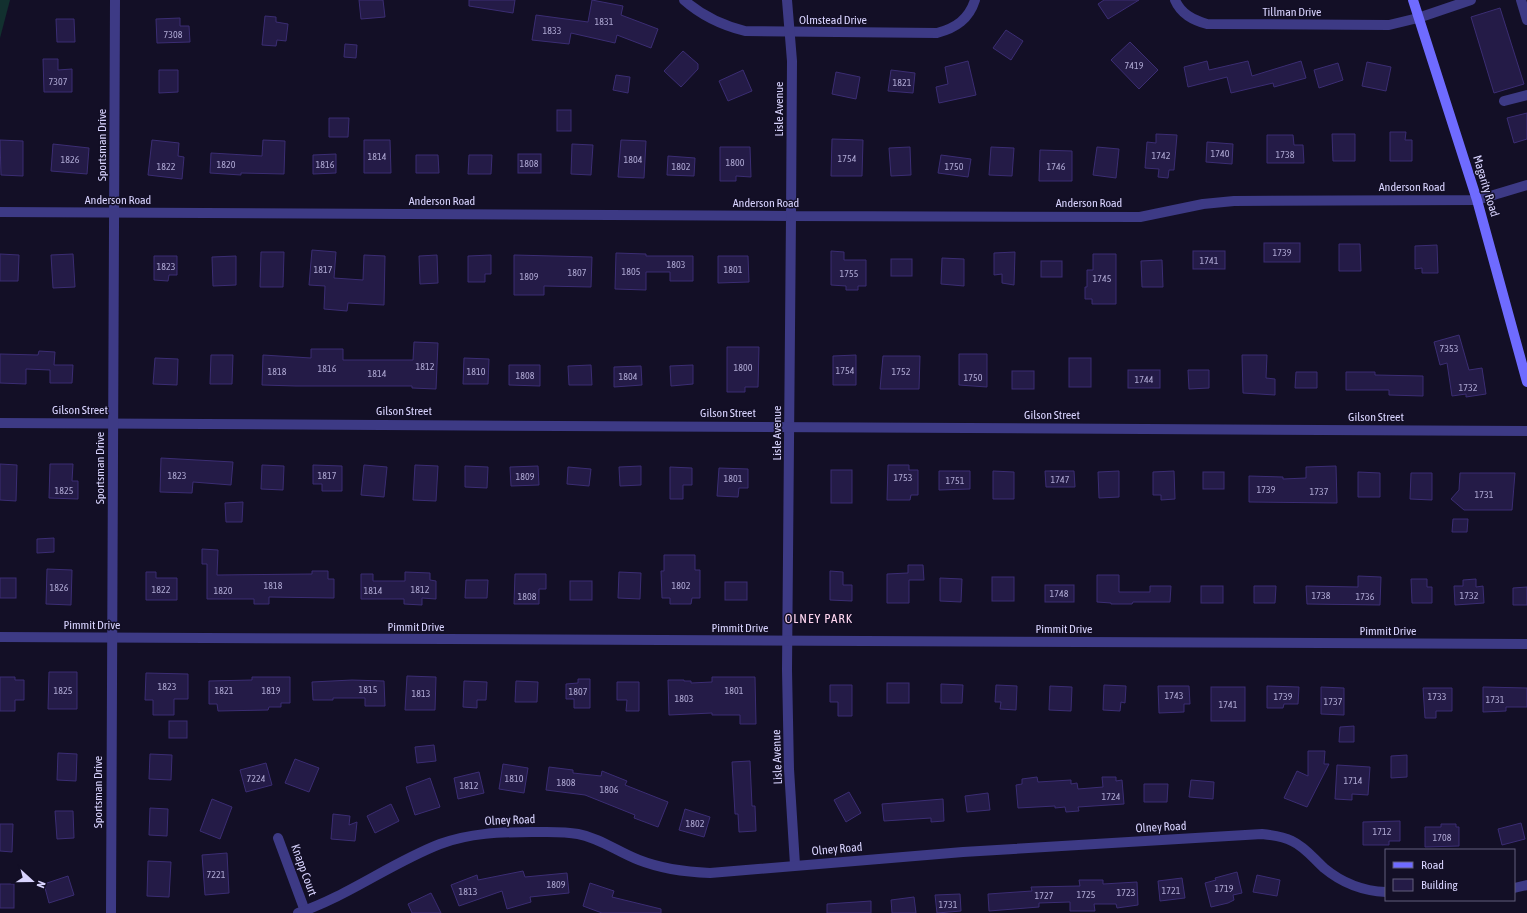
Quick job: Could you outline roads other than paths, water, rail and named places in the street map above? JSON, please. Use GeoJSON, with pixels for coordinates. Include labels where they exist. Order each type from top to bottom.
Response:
{"type":"FeatureCollection","features":[{"type":"Feature","properties":{"kind":"main road","name":"Magarity Road"},"geometry":{"type":"LineString","coordinates":[[1413,0],[1477,200],[1527,382]]}},
{"type":"Feature","properties":{"kind":"street","name":"Sportsman Drive"},"geometry":{"type":"LineString","coordinates":[[111,913],[115,0]]}},
{"type":"Feature","properties":{"kind":"street","name":"Olmstead Drive"},"geometry":{"type":"LineString","coordinates":[[684,0],[709,19],[744,31],[937,33],[950,29],[961,23],[970,12],[975,0]]}},
{"type":"Feature","properties":{"kind":"street","name":"Lisle Avenue"},"geometry":{"type":"LineString","coordinates":[[787,0],[792,61],[788,641],[789,769],[796,865]]}},
{"type":"Feature","properties":{"kind":"street","name":"Tillman Drive"},"geometry":{"type":"LineString","coordinates":[[1175,0],[1183,13],[1194,20],[1207,24],[1389,25],[1418,18],[1471,0]]}},
{"type":"Feature","properties":{"kind":"street"},"geometry":{"type":"LineString","coordinates":[[1521,0],[1527,20]]}},
{"type":"Feature","properties":{"kind":"street"},"geometry":{"type":"LineString","coordinates":[[1504,101],[1527,95]]}},
{"type":"Feature","properties":{"kind":"street","name":"Anderson Road"},"geometry":{"type":"LineString","coordinates":[[0,212],[1140,217],[1203,204],[1234,201],[1477,200],[1527,185]]}},
{"type":"Feature","properties":{"kind":"street","name":"Gilson Street"},"geometry":{"type":"LineString","coordinates":[[0,423],[1527,431]]}},
{"type":"Feature","properties":{"kind":"street","name":"Pimmit Drive"},"geometry":{"type":"LineString","coordinates":[[0,637],[1527,644]]}},
{"type":"Feature","properties":{"kind":"street","name":"Olney Road"},"geometry":{"type":"LineString","coordinates":[[302,912],[337,897],[441,844],[465,836],[491,832],[558,832],[578,834],[598,840],[638,860],[660,868],[685,872],[710,873],[1009,849],[1262,834],[1278,836],[1292,841],[1306,849],[1324,868],[1339,879],[1356,887],[1385,892]]}},
{"type":"Feature","properties":{"kind":"street","name":"Knapp Court"},"geometry":{"type":"LineString","coordinates":[[278,838],[302,912]]}},
{"type":"Feature","properties":{"kind":"street"},"geometry":{"type":"LineString","coordinates":[[1515,888],[1527,885]]}},
{"type":"Feature","properties":{"kind":"district","name":"OLNEY PARK"},"geometry":{"type":"Point","coordinates":[819,618]}}]}
